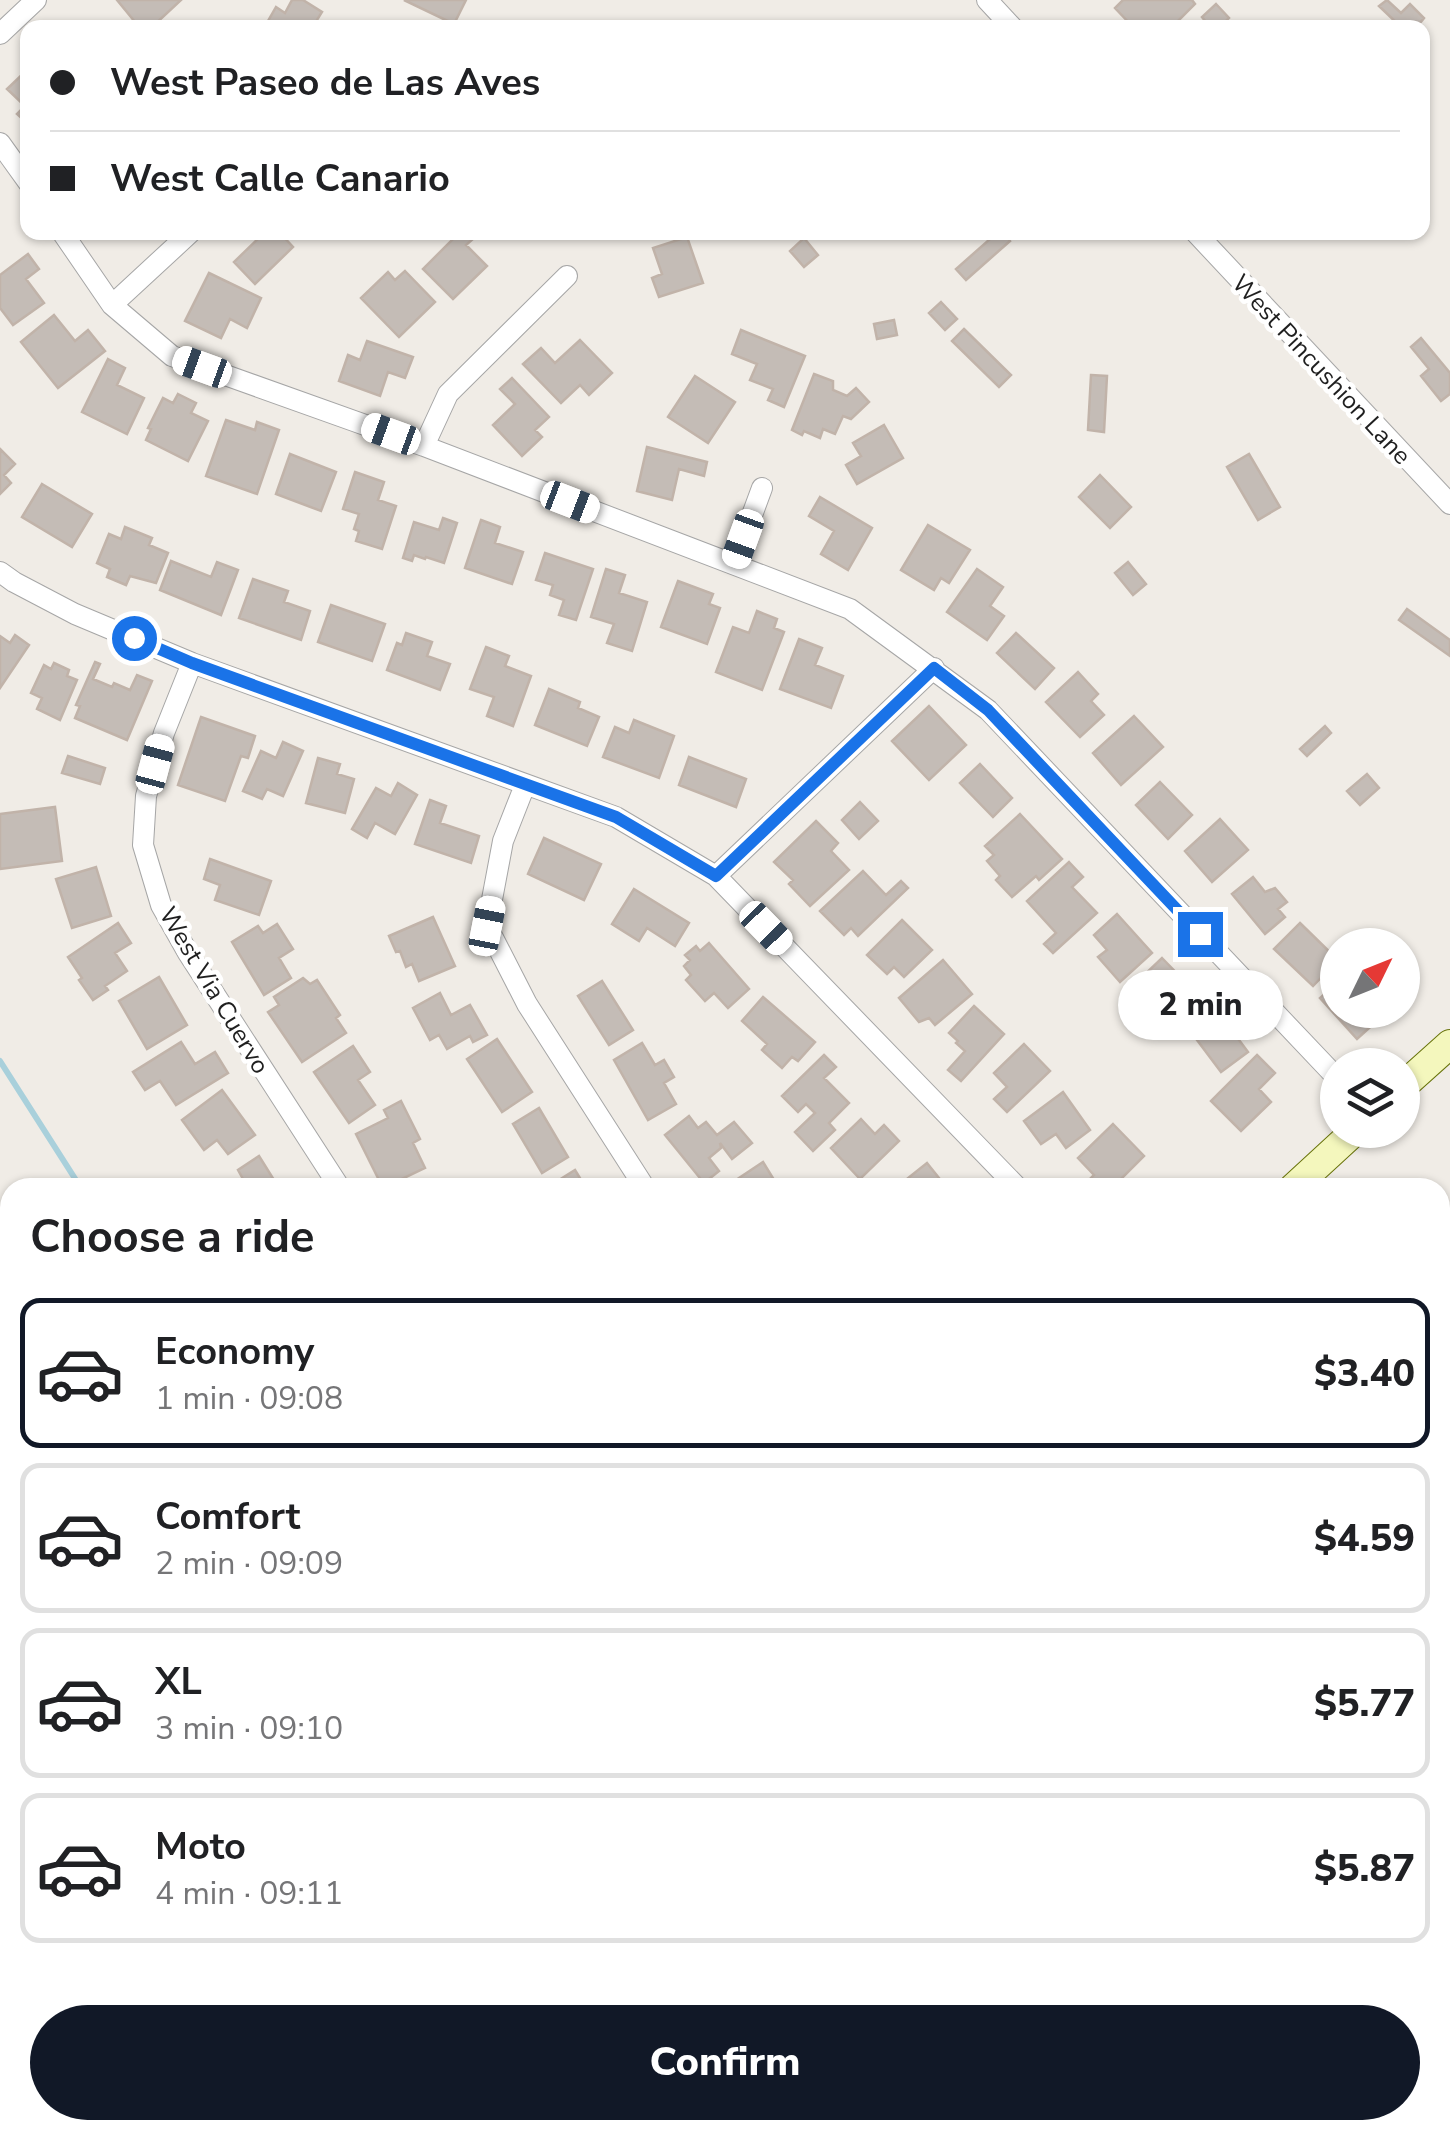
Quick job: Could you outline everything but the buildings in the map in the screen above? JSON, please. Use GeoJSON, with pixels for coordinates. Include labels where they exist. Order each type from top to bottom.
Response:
{"type":"FeatureCollection","features":[{"type":"Feature","properties":{"kind":"main road"},"geometry":{"type":"LineString","coordinates":[[1420,1071],[1450,1044]]}},
{"type":"Feature","properties":{"kind":"main road"},"geometry":{"type":"LineString","coordinates":[[1304,1178],[1336,1148]]}},
{"type":"Feature","properties":{"kind":"street"},"geometry":{"type":"LineString","coordinates":[[0,34],[36,0]]}},
{"type":"Feature","properties":{"kind":"street"},"geometry":{"type":"LineString","coordinates":[[987,0],[1006,20]]}},
{"type":"Feature","properties":{"kind":"street"},"geometry":{"type":"LineString","coordinates":[[0,143],[20,171]]}},
{"type":"Feature","properties":{"kind":"street"},"geometry":{"type":"LineString","coordinates":[[67,240],[112,305],[172,356],[424,446],[850,608],[988,710],[1320,1060]]}},
{"type":"Feature","properties":{"kind":"street"},"geometry":{"type":"LineString","coordinates":[[112,305],[182,240]]}},
{"type":"Feature","properties":{"kind":"street","name":"West Pincushion Lane"},"geometry":{"type":"LineString","coordinates":[[1202,240],[1450,504]]}},
{"type":"Feature","properties":{"kind":"street"},"geometry":{"type":"LineString","coordinates":[[424,446],[448,394],[567,276]]}},
{"type":"Feature","properties":{"kind":"street"},"geometry":{"type":"LineString","coordinates":[[734,564],[762,488]]}},
{"type":"Feature","properties":{"kind":"street"},"geometry":{"type":"LineString","coordinates":[[0,572],[76,614],[192,663],[616,817],[716,876],[1008,1178]]}},
{"type":"Feature","properties":{"kind":"street","name":"West Via Cuervo"},"geometry":{"type":"LineString","coordinates":[[192,663],[164,733],[146,796],[143,845],[161,905],[188,953],[334,1178]]}},
{"type":"Feature","properties":{"kind":"street"},"geometry":{"type":"LineString","coordinates":[[716,876],[934,668]]}},
{"type":"Feature","properties":{"kind":"street"},"geometry":{"type":"LineString","coordinates":[[525,785],[503,840],[487,926],[527,1004],[639,1178]]}},
{"type":"Feature","properties":{"kind":"waterway"},"geometry":{"type":"LineString","coordinates":[[0,1061],[75,1178]]}},
{"type":"Feature","properties":{"kind":"route"},"geometry":{"type":"LineString","coordinates":[[134,638],[192,663],[616,817],[716,876],[934,668],[988,710],[1200,934]]}}]}
